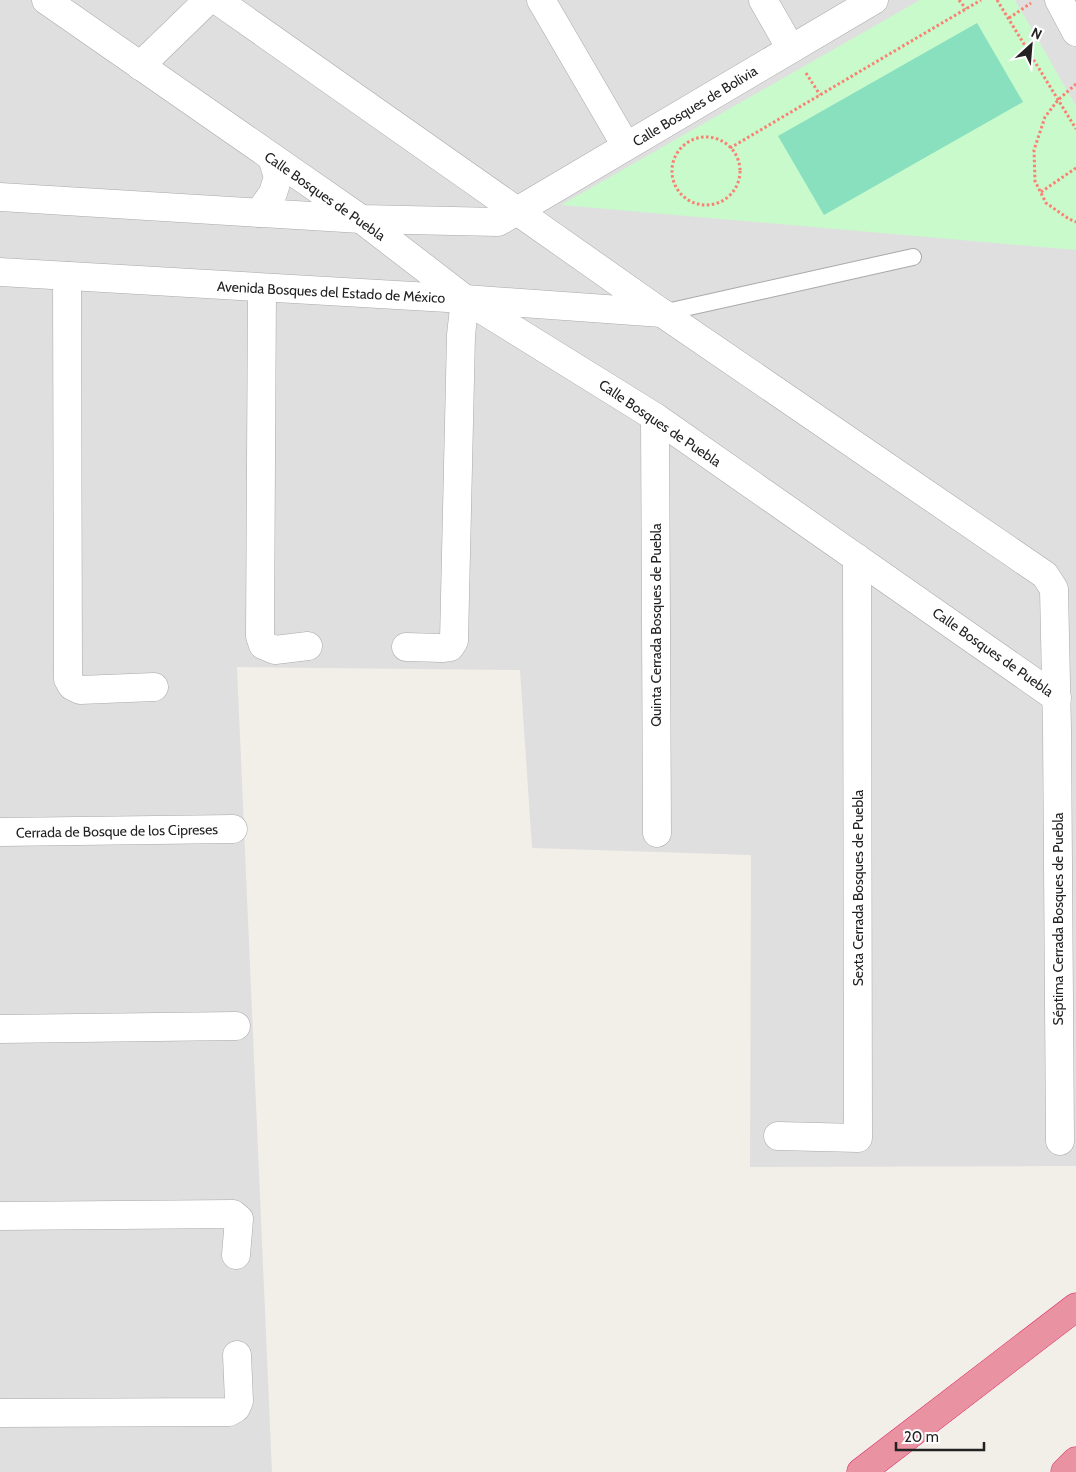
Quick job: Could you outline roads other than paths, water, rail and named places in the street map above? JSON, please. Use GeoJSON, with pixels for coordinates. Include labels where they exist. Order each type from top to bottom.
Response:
{"type":"FeatureCollection","features":[{"type":"Feature","properties":{"kind":"highway"},"geometry":{"type":"LineString","coordinates":[[861,1472],[1076,1307]]}},
{"type":"Feature","properties":{"kind":"highway"},"geometry":{"type":"LineString","coordinates":[[1065,1472],[1076,1461]]}},
{"type":"Feature","properties":{"kind":"street","name":"Calle Bosques de Puebla"},"geometry":{"type":"LineString","coordinates":[[46,0],[361,219],[466,299],[655,417],[1056,698]]}},
{"type":"Feature","properties":{"kind":"street"},"geometry":{"type":"LineString","coordinates":[[140,66],[208,0]]}},
{"type":"Feature","properties":{"kind":"street","name":"Calle Bosques de Puebla"},"geometry":{"type":"LineString","coordinates":[[217,0],[517,212],[1045,575],[1054,589],[1056,698]]}},
{"type":"Feature","properties":{"kind":"street"},"geometry":{"type":"LineString","coordinates":[[540,0],[626,146]]}},
{"type":"Feature","properties":{"kind":"street"},"geometry":{"type":"LineString","coordinates":[[763,0],[791,49]]}},
{"type":"Feature","properties":{"kind":"street","name":"Calle Bosques de Bolivia"},"geometry":{"type":"LineString","coordinates":[[517,212],[874,0]]}},
{"type":"Feature","properties":{"kind":"street"},"geometry":{"type":"LineString","coordinates":[[1059,0],[1076,32]]}},
{"type":"Feature","properties":{"kind":"street"},"geometry":{"type":"LineString","coordinates":[[259,213],[273,193],[278,177],[272,158]]}},
{"type":"Feature","properties":{"kind":"street"},"geometry":{"type":"LineString","coordinates":[[0,196],[361,219],[498,222],[517,212]]}},
{"type":"Feature","properties":{"kind":"street","name":"Avenida Bosques del Estado de México"},"geometry":{"type":"LineString","coordinates":[[0,272],[662,312]]}},
{"type":"Feature","properties":{"kind":"street"},"geometry":{"type":"LineString","coordinates":[[67,276],[68,678],[72,686],[80,690],[154,687]]}},
{"type":"Feature","properties":{"kind":"street"},"geometry":{"type":"LineString","coordinates":[[262,288],[260,636],[263,645],[275,650],[308,646]]}},
{"type":"Feature","properties":{"kind":"street"},"geometry":{"type":"LineString","coordinates":[[406,648],[450,647],[454,641],[461,335],[466,299]]}},
{"type":"Feature","properties":{"kind":"street","name":"Quinta Cerrada Bosques de Puebla"},"geometry":{"type":"LineString","coordinates":[[655,417],[657,833]]}},
{"type":"Feature","properties":{"kind":"street","name":"Sexta Cerrada Bosques de Puebla"},"geometry":{"type":"LineString","coordinates":[[778,1136],[858,1138],[858,558]]}},
{"type":"Feature","properties":{"kind":"street","name":"Séptima Cerrada Bosques de Puebla"},"geometry":{"type":"LineString","coordinates":[[1056,698],[1060,1141]]}},
{"type":"Feature","properties":{"kind":"street","name":"Cerrada de Bosque de los Cipreses"},"geometry":{"type":"LineString","coordinates":[[0,832],[233,830]]}},
{"type":"Feature","properties":{"kind":"street"},"geometry":{"type":"LineString","coordinates":[[0,1029],[236,1026]]}},
{"type":"Feature","properties":{"kind":"street"},"geometry":{"type":"LineString","coordinates":[[0,1216],[232,1214],[238,1219],[236,1255]]}},
{"type":"Feature","properties":{"kind":"street"},"geometry":{"type":"LineString","coordinates":[[0,1413],[229,1412],[236,1408],[238,1401],[237,1355]]}},
{"type":"Feature","properties":{"kind":"lane"},"geometry":{"type":"LineString","coordinates":[[662,312],[914,258]]}}]}
